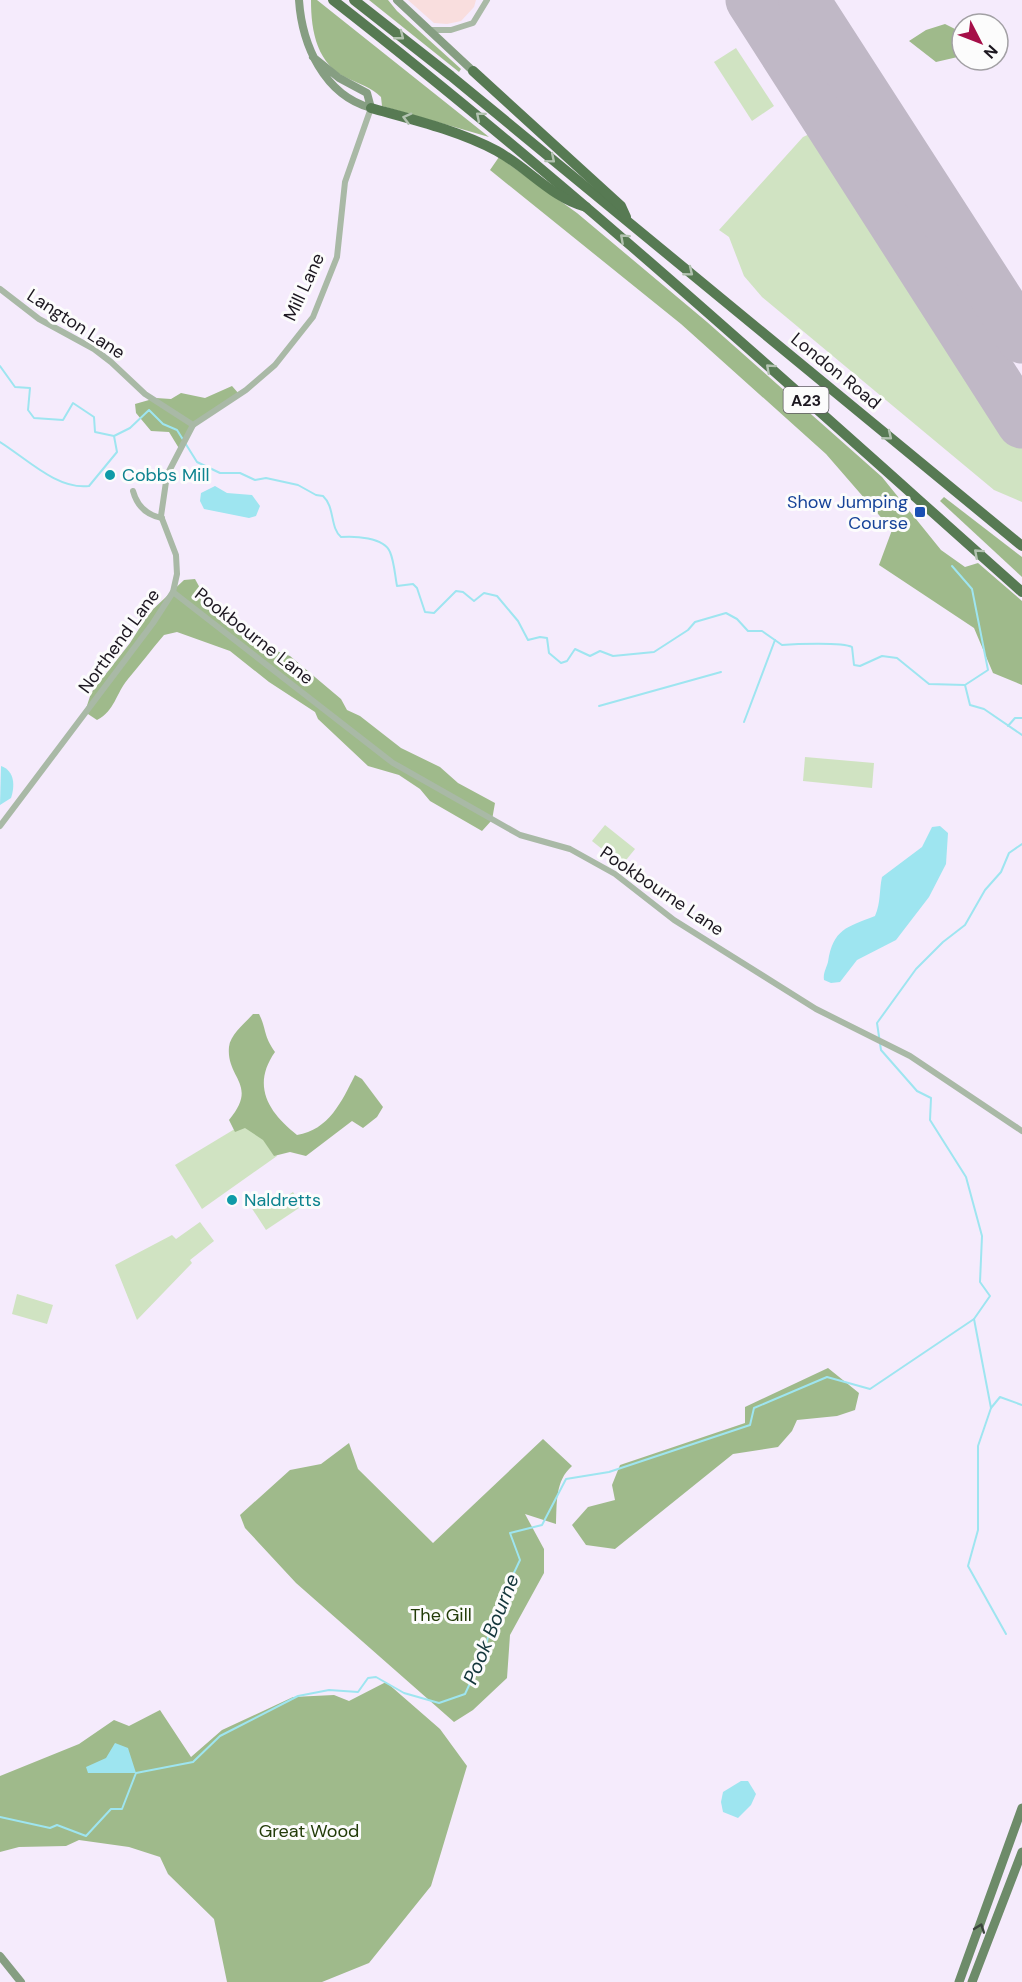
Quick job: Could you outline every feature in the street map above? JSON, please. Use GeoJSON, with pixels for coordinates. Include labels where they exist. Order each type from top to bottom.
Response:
{"type":"FeatureCollection","features":[{"type":"Feature","properties":{"kind":"highway","name":"A23"},"geometry":{"type":"LineString","coordinates":[[333,0],[429,74],[589,207],[1022,592]]}},
{"type":"Feature","properties":{"kind":"highway","name":"A23"},"geometry":{"type":"LineString","coordinates":[[354,0],[628,221]]}},
{"type":"Feature","properties":{"kind":"highway"},"geometry":{"type":"LineString","coordinates":[[473,71],[621,206],[628,221]]}},
{"type":"Feature","properties":{"kind":"highway"},"geometry":{"type":"LineString","coordinates":[[366,107],[467,136],[499,152],[571,203],[589,207]]}},
{"type":"Feature","properties":{"kind":"highway","name":"London Road"},"geometry":{"type":"LineString","coordinates":[[628,221],[1022,546]]}},
{"type":"Feature","properties":{"kind":"main road"},"geometry":{"type":"LineString","coordinates":[[299,0],[304,32],[313,57],[330,82],[366,107]]}},
{"type":"Feature","properties":{"kind":"main road"},"geometry":{"type":"LineString","coordinates":[[396,0],[473,71]]}},
{"type":"Feature","properties":{"kind":"main road"},"geometry":{"type":"LineString","coordinates":[[313,57],[339,78],[367,93],[366,107]]}},
{"type":"Feature","properties":{"kind":"main road"},"geometry":{"type":"LineString","coordinates":[[959,1982],[1022,1808]]}},
{"type":"Feature","properties":{"kind":"main road"},"geometry":{"type":"LineString","coordinates":[[972,1982],[1022,1852]]}},
{"type":"Feature","properties":{"kind":"main road"},"geometry":{"type":"LineString","coordinates":[[0,1956],[21,1982]]}},
{"type":"Feature","properties":{"kind":"street"},"geometry":{"type":"LineString","coordinates":[[428,30],[451,30],[473,23],[487,0]]}},
{"type":"Feature","properties":{"kind":"street","name":"Mill Lane"},"geometry":{"type":"LineString","coordinates":[[180,450],[194,425],[246,390],[274,365],[313,317],[338,257],[345,182],[364,123],[366,107]]}},
{"type":"Feature","properties":{"kind":"street","name":"Langton Lane"},"geometry":{"type":"LineString","coordinates":[[0,289],[39,319],[94,349],[145,394],[194,425]]}},
{"type":"Feature","properties":{"kind":"street","name":"Northend Lane"},"geometry":{"type":"LineString","coordinates":[[0,826],[153,623],[173,592],[177,574],[176,555],[162,518],[167,475],[180,450]]}},
{"type":"Feature","properties":{"kind":"street"},"geometry":{"type":"LineString","coordinates":[[133,491],[140,507],[149,514],[162,518]]}},
{"type":"Feature","properties":{"kind":"street","name":"Pookbourne Lane"},"geometry":{"type":"LineString","coordinates":[[173,592],[393,763],[520,835],[570,849],[608,870],[674,920],[816,1009],[910,1056],[1022,1131]]}},
{"type":"Feature","properties":{"kind":"shaded area"},"geometry":{"type":"Polygon","coordinates":[[[408,0],[476,0],[474,7],[461,21],[447,24],[434,23],[408,0]]]}},
{"type":"Feature","properties":{"kind":"green space"},"geometry":{"type":"Polygon","coordinates":[[[311,0],[317,0],[489,137],[382,106],[381,97],[377,94],[366,86],[338,73],[323,56],[318,46],[312,24],[311,0]]]}},
{"type":"Feature","properties":{"kind":"green space"},"geometry":{"type":"Polygon","coordinates":[[[369,0],[388,0],[397,11],[461,69],[459,72],[369,0]]]}},
{"type":"Feature","properties":{"kind":"green space"},"geometry":{"type":"Polygon","coordinates":[[[945,24],[950,26],[950,59],[936,62],[909,41],[926,30],[945,24]]]}},
{"type":"Feature","properties":{"kind":"green space"},"geometry":{"type":"Polygon","coordinates":[[[736,48],[774,106],[752,121],[714,62],[736,48]]]}},
{"type":"Feature","properties":{"kind":"green space"},"geometry":{"type":"Polygon","coordinates":[[[829,125],[1022,423],[1022,502],[994,490],[762,297],[744,276],[729,237],[719,230],[803,137],[829,125]]]}},
{"type":"Feature","properties":{"kind":"green space"},"geometry":{"type":"Polygon","coordinates":[[[499,157],[577,213],[707,322],[882,477],[941,550],[965,567],[978,563],[1022,601],[1022,685],[993,673],[974,628],[879,565],[892,530],[826,454],[681,324],[490,170],[499,157]]]}},
{"type":"Feature","properties":{"kind":"green space"},"geometry":{"type":"Polygon","coordinates":[[[232,386],[239,394],[196,424],[180,450],[169,432],[151,431],[136,413],[135,404],[156,398],[171,399],[181,393],[205,398],[232,386]]]}},
{"type":"Feature","properties":{"kind":"green space"},"geometry":{"type":"Polygon","coordinates":[[[944,497],[1022,557],[1022,577],[940,501],[944,497]]]}},
{"type":"Feature","properties":{"kind":"green space"},"geometry":{"type":"Polygon","coordinates":[[[195,579],[209,599],[230,610],[234,622],[250,628],[274,650],[290,656],[341,699],[347,710],[360,716],[401,748],[440,767],[458,783],[495,803],[492,820],[482,831],[430,801],[420,789],[399,775],[368,766],[318,719],[315,712],[269,682],[230,651],[177,632],[164,635],[124,684],[108,712],[97,720],[85,712],[91,693],[130,643],[149,613],[184,580],[195,579]]]}},
{"type":"Feature","properties":{"kind":"green space"},"geometry":{"type":"Polygon","coordinates":[[[805,757],[874,763],[872,788],[803,781],[805,757]]]}},
{"type":"Feature","properties":{"kind":"green space"},"geometry":{"type":"Polygon","coordinates":[[[605,825],[635,849],[622,865],[592,841],[605,825]]]}},
{"type":"Feature","properties":{"kind":"green space"},"geometry":{"type":"Polygon","coordinates":[[[253,1014],[259,1014],[275,1052],[264,1076],[266,1098],[278,1118],[287,1127],[297,1135],[308,1132],[326,1121],[339,1104],[355,1075],[362,1079],[383,1107],[377,1117],[363,1128],[352,1121],[306,1156],[290,1152],[274,1156],[263,1140],[245,1128],[235,1132],[229,1120],[241,1098],[241,1090],[229,1058],[229,1047],[235,1034],[253,1014]]]}},
{"type":"Feature","properties":{"kind":"green space"},"geometry":{"type":"Polygon","coordinates":[[[253,1118],[277,1156],[202,1209],[175,1165],[253,1118]]]}},
{"type":"Feature","properties":{"kind":"green space"},"geometry":{"type":"Polygon","coordinates":[[[293,1192],[302,1206],[266,1230],[251,1207],[267,1193],[271,1198],[276,1194],[280,1201],[293,1192]]]}},
{"type":"Feature","properties":{"kind":"green space"},"geometry":{"type":"Polygon","coordinates":[[[200,1222],[214,1241],[190,1260],[192,1263],[137,1320],[115,1265],[172,1235],[176,1239],[200,1222]]]}},
{"type":"Feature","properties":{"kind":"green space"},"geometry":{"type":"Polygon","coordinates":[[[17,1294],[53,1305],[47,1324],[12,1314],[17,1294]]]}},
{"type":"Feature","properties":{"kind":"green space"},"geometry":{"type":"Polygon","coordinates":[[[828,1368],[859,1393],[855,1410],[837,1416],[797,1420],[792,1431],[778,1447],[733,1454],[615,1549],[586,1545],[572,1525],[588,1507],[615,1500],[612,1485],[620,1465],[745,1423],[745,1407],[828,1368]]]}},
{"type":"Feature","properties":{"kind":"green space","name":"The Gill"},"geometry":{"type":"Polygon","coordinates":[[[543,1439],[572,1466],[562,1478],[560,1485],[556,1524],[525,1514],[544,1549],[544,1573],[510,1635],[507,1678],[473,1710],[454,1722],[296,1583],[245,1528],[240,1515],[290,1470],[321,1464],[349,1443],[358,1469],[433,1543],[543,1439]]]}},
{"type":"Feature","properties":{"kind":"green space","name":"Great Wood"},"geometry":{"type":"Polygon","coordinates":[[[386,1682],[440,1729],[467,1766],[431,1886],[369,1963],[322,1982],[227,1982],[214,1919],[168,1874],[160,1857],[129,1847],[79,1840],[66,1846],[19,1847],[0,1852],[0,1776],[79,1744],[114,1720],[129,1726],[160,1710],[191,1757],[222,1730],[293,1697],[334,1695],[349,1701],[386,1682]]]}},
{"type":"Feature","properties":{"kind":"water"},"geometry":{"type":"Polygon","coordinates":[[[215,486],[227,493],[252,495],[260,506],[256,516],[249,518],[204,509],[200,501],[201,493],[215,486]]]}},
{"type":"Feature","properties":{"kind":"water"},"geometry":{"type":"Polygon","coordinates":[[[1,766],[9,771],[13,789],[11,798],[0,805],[1,766]]]}},
{"type":"Feature","properties":{"kind":"water"},"geometry":{"type":"Polygon","coordinates":[[[940,826],[948,833],[946,864],[929,897],[896,940],[857,960],[840,982],[831,983],[824,980],[830,951],[838,936],[849,927],[875,916],[882,877],[922,847],[932,827],[940,826]]]}},
{"type":"Feature","properties":{"kind":"water"},"geometry":{"type":"Polygon","coordinates":[[[115,1743],[128,1748],[136,1773],[88,1773],[86,1767],[106,1758],[115,1743]]]}},
{"type":"Feature","properties":{"kind":"water"},"geometry":{"type":"Polygon","coordinates":[[[741,1781],[748,1781],[756,1794],[751,1805],[738,1818],[723,1812],[721,1802],[723,1792],[741,1781]]]}},
{"type":"Feature","properties":{"kind":"waterway"},"geometry":{"type":"LineString","coordinates":[[0,366],[15,387],[30,388],[28,410],[34,418],[63,420],[73,403],[94,417],[95,432],[114,436]]}},
{"type":"Feature","properties":{"kind":"waterway"},"geometry":{"type":"LineString","coordinates":[[114,436],[130,428],[149,410],[163,424],[177,430],[197,462],[220,473],[240,473],[255,480],[266,478],[298,485],[316,495],[323,496],[329,506],[335,528],[341,537],[368,538],[387,547],[397,586],[413,584],[417,588],[425,612],[434,613],[456,591],[463,592],[474,601],[484,593],[497,596],[518,621],[528,640],[547,638],[549,653],[561,663],[567,661],[575,649],[590,656],[600,651],[613,656],[654,652],[688,630],[695,622],[726,613],[737,619],[748,631],[762,631],[782,645],[847,645],[852,647],[854,665],[860,666],[882,656],[897,658],[929,684],[965,685]]}},
{"type":"Feature","properties":{"kind":"waterway"},"geometry":{"type":"LineString","coordinates":[[0,442],[54,478],[77,486],[89,486],[117,452],[114,436]]}},
{"type":"Feature","properties":{"kind":"waterway"},"geometry":{"type":"LineString","coordinates":[[952,566],[972,589],[988,670],[965,685]]}},
{"type":"Feature","properties":{"kind":"waterway"},"geometry":{"type":"LineString","coordinates":[[744,722],[775,640]]}},
{"type":"Feature","properties":{"kind":"waterway"},"geometry":{"type":"LineString","coordinates":[[599,706],[721,672]]}},
{"type":"Feature","properties":{"kind":"waterway","name":"Pook Bourne"},"geometry":{"type":"LineString","coordinates":[[965,685],[970,705],[984,709],[1022,735]]}},
{"type":"Feature","properties":{"kind":"waterway"},"geometry":{"type":"LineString","coordinates":[[1008,726],[1015,718],[1022,718]]}},
{"type":"Feature","properties":{"kind":"waterway","name":"Pook Bourne"},"geometry":{"type":"LineString","coordinates":[[0,1817],[50,1828],[57,1825],[86,1836],[111,1809],[122,1809],[136,1773],[193,1762],[220,1736],[298,1696],[329,1690],[358,1692],[368,1678],[376,1677],[404,1693],[439,1703],[465,1694],[484,1653],[493,1617],[520,1560],[510,1533],[542,1525],[566,1479],[609,1472],[750,1425],[754,1408],[827,1377],[870,1389],[974,1319],[990,1296],[980,1282],[982,1236],[966,1177],[930,1120],[931,1098],[917,1091],[881,1050],[877,1023],[916,969],[943,942],[965,925],[985,890],[1001,872],[1009,853],[1022,844]]}},
{"type":"Feature","properties":{"kind":"waterway","name":"Pook Bourne"},"geometry":{"type":"LineString","coordinates":[[974,1319],[991,1408],[1000,1397],[1022,1405]]}},
{"type":"Feature","properties":{"kind":"waterway"},"geometry":{"type":"LineString","coordinates":[[991,1408],[978,1446],[978,1530],[968,1566],[1006,1634]]}},
{"type":"Feature","properties":{"kind":"runway"},"geometry":{"type":"LineString","coordinates":[[751,0],[1022,423]]}},
{"type":"Feature","properties":{"kind":"runway"},"geometry":{"type":"LineString","coordinates":[[804,0],[1022,338]]}},
{"type":"Feature","properties":{"kind":"place","name":"Cobbs Mill"},"geometry":{"type":"Point","coordinates":[110,475]}},
{"type":"Feature","properties":{"kind":"place","name":"Show Jumping Course"},"geometry":{"type":"Point","coordinates":[920,512]}},
{"type":"Feature","properties":{"kind":"place","name":"Naldretts"},"geometry":{"type":"Point","coordinates":[232,1200]}}]}
